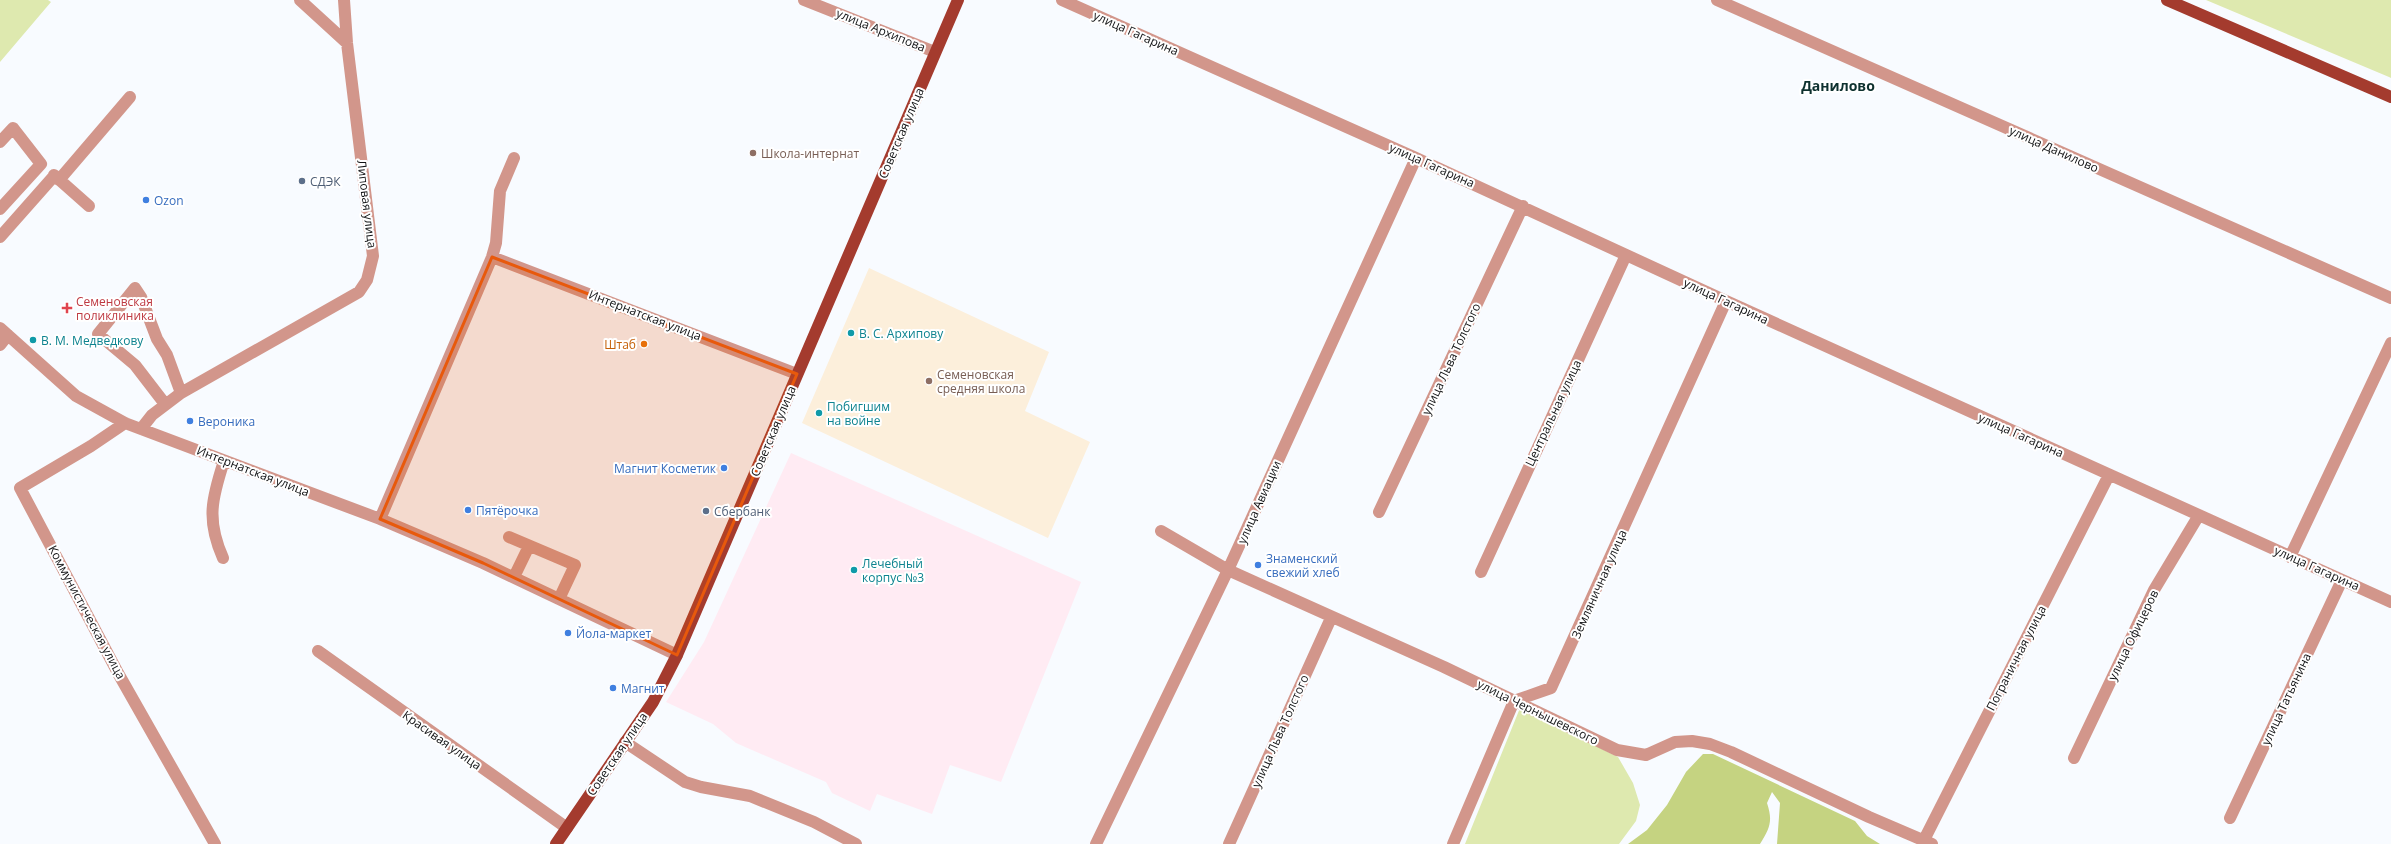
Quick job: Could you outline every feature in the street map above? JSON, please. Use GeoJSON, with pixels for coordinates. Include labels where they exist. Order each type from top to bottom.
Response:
{"type":"FeatureCollection","features":[{"type":"Feature","properties":{"kind":"main road","name":"Советская улица"},"geometry":{"type":"LineString","coordinates":[[556,844],[653,702],[677,656],[958,0]]}},
{"type":"Feature","properties":{"kind":"main road"},"geometry":{"type":"LineString","coordinates":[[2167,0],[2391,97]]}},
{"type":"Feature","properties":{"kind":"street"},"geometry":{"type":"LineString","coordinates":[[300,0],[347,43]]}},
{"type":"Feature","properties":{"kind":"street","name":"Липовая улица"},"geometry":{"type":"LineString","coordinates":[[141,429],[152,415],[181,393],[359,292],[367,280],[374,256],[347,43],[344,0]]}},
{"type":"Feature","properties":{"kind":"street","name":"улица Архипова"},"geometry":{"type":"LineString","coordinates":[[804,0],[935,52]]}},
{"type":"Feature","properties":{"kind":"street","name":"улица Гагарина"},"geometry":{"type":"LineString","coordinates":[[1062,0],[1523,206],[1726,301],[2391,602]]}},
{"type":"Feature","properties":{"kind":"street","name":"улица Данилово"},"geometry":{"type":"LineString","coordinates":[[1717,0],[2391,298]]}},
{"type":"Feature","properties":{"kind":"street"},"geometry":{"type":"LineString","coordinates":[[0,237],[130,97]]}},
{"type":"Feature","properties":{"kind":"street"},"geometry":{"type":"LineString","coordinates":[[0,142],[13,128],[41,164],[89,206]]}},
{"type":"Feature","properties":{"kind":"street"},"geometry":{"type":"LineString","coordinates":[[380,519],[492,257],[496,243],[500,191],[514,158]]}},
{"type":"Feature","properties":{"kind":"street","name":"улица Авиации"},"geometry":{"type":"LineString","coordinates":[[1096,844],[1228,570],[1416,158]]}},
{"type":"Feature","properties":{"kind":"street"},"geometry":{"type":"LineString","coordinates":[[0,209],[41,164]]}},
{"type":"Feature","properties":{"kind":"street","name":"улица Льва Толстого"},"geometry":{"type":"LineString","coordinates":[[1379,512],[1523,206]]}},
{"type":"Feature","properties":{"kind":"street","name":"Центральная улица"},"geometry":{"type":"LineString","coordinates":[[1481,572],[1626,255]]}},
{"type":"Feature","properties":{"kind":"street","name":"Интернатская улица"},"geometry":{"type":"LineString","coordinates":[[492,257],[797,374]]}},
{"type":"Feature","properties":{"kind":"street"},"geometry":{"type":"LineString","coordinates":[[165,404],[135,365],[98,334],[136,288],[141,296],[157,338],[167,355],[181,393]]}},
{"type":"Feature","properties":{"kind":"street","name":"Земляничная улица"},"geometry":{"type":"LineString","coordinates":[[1514,701],[1551,688],[1726,301]]}},
{"type":"Feature","properties":{"kind":"street"},"geometry":{"type":"LineString","coordinates":[[0,345],[4,331]]}},
{"type":"Feature","properties":{"kind":"street","name":"Интернатская улица"},"geometry":{"type":"LineString","coordinates":[[4,331],[76,396],[125,423],[380,519],[560,599],[677,656]]}},
{"type":"Feature","properties":{"kind":"street"},"geometry":{"type":"LineString","coordinates":[[2290,557],[2391,343]]}},
{"type":"Feature","properties":{"kind":"street","name":"Коммунистическая улица"},"geometry":{"type":"LineString","coordinates":[[125,423],[92,446],[20,488],[118,673],[215,844]]}},
{"type":"Feature","properties":{"kind":"street"},"geometry":{"type":"LineString","coordinates":[[223,558],[216,544],[212,520],[213,495],[224,461]]}},
{"type":"Feature","properties":{"kind":"street","name":"Пограничная улица"},"geometry":{"type":"LineString","coordinates":[[1928,842],[2109,475]]}},
{"type":"Feature","properties":{"kind":"street","name":"улица Офицеров"},"geometry":{"type":"LineString","coordinates":[[2074,758],[2154,590],[2199,516]]}},
{"type":"Feature","properties":{"kind":"street","name":"улица Чернышевского"},"geometry":{"type":"LineString","coordinates":[[1161,531],[1228,570],[1331,618],[1444,667],[1617,750],[1646,755],[1675,742],[1692,741],[1710,744],[1731,752],[1869,817],[1928,842]]}},
{"type":"Feature","properties":{"kind":"street"},"geometry":{"type":"LineString","coordinates":[[508,537],[575,565],[560,599]]}},
{"type":"Feature","properties":{"kind":"street"},"geometry":{"type":"LineString","coordinates":[[514,578],[529,546]]}},
{"type":"Feature","properties":{"kind":"street","name":"улица Татьянина"},"geometry":{"type":"LineString","coordinates":[[2230,818],[2342,580]]}},
{"type":"Feature","properties":{"kind":"street","name":"улица Льва Толстого"},"geometry":{"type":"LineString","coordinates":[[1229,844],[1331,618]]}},
{"type":"Feature","properties":{"kind":"street","name":"Красивая улица"},"geometry":{"type":"LineString","coordinates":[[318,651],[567,828]]}},
{"type":"Feature","properties":{"kind":"street"},"geometry":{"type":"LineString","coordinates":[[1453,844],[1514,701]]}},
{"type":"Feature","properties":{"kind":"street"},"geometry":{"type":"LineString","coordinates":[[625,742],[685,782],[701,787],[750,796],[814,822],[856,844]]}},
{"type":"Feature","properties":{"kind":"highlighted area"},"geometry":{"type":"Polygon","coordinates":[[[492,257],[797,374],[677,655],[483,563],[380,519],[492,257]]]}},
{"type":"Feature","properties":{"kind":"shaded area","name":"Семеновская средняя школа"},"geometry":{"type":"Polygon","coordinates":[[[869,268],[1049,352],[1025,411],[1090,442],[1048,538],[802,423],[869,268]]]}},
{"type":"Feature","properties":{"kind":"shaded area"},"geometry":{"type":"Polygon","coordinates":[[[791,453],[1081,582],[1001,782],[950,765],[932,814],[877,794],[870,811],[832,793],[826,782],[736,743],[713,724],[666,702],[704,642],[791,453]]]}},
{"type":"Feature","properties":{"kind":"green space"},"geometry":{"type":"Polygon","coordinates":[[[0,0],[48,0],[51,2],[0,62],[0,0]]]}},
{"type":"Feature","properties":{"kind":"green space"},"geometry":{"type":"Polygon","coordinates":[[[2206,0],[2391,0],[2391,78],[2389,77],[2206,0]]]}},
{"type":"Feature","properties":{"kind":"green space"},"geometry":{"type":"Polygon","coordinates":[[[1520,708],[1618,757],[1633,783],[1640,805],[1636,821],[1619,844],[1465,844],[1520,708]]]}},
{"type":"Feature","properties":{"kind":"green space"},"geometry":{"type":"Polygon","coordinates":[[[1703,754],[1713,754],[1855,821],[1867,836],[1880,844],[1777,844],[1780,803],[1772,792],[1767,803],[1770,815],[1770,824],[1760,844],[1628,844],[1647,830],[1667,805],[1686,772],[1703,754]]]}},
{"type":"Feature","properties":{"kind":"place","name":"Школа-интернат"},"geometry":{"type":"Point","coordinates":[753,153]}},
{"type":"Feature","properties":{"kind":"place","name":"СДЭК"},"geometry":{"type":"Point","coordinates":[302,181]}},
{"type":"Feature","properties":{"kind":"place","name":"Ozon"},"geometry":{"type":"Point","coordinates":[146,200]}},
{"type":"Feature","properties":{"kind":"place","name":"Семеновская поликлиника"},"geometry":{"type":"Point","coordinates":[67,308]}},
{"type":"Feature","properties":{"kind":"place","name":"В. С. Архипову"},"geometry":{"type":"Point","coordinates":[851,333]}},
{"type":"Feature","properties":{"kind":"place","name":"В. М. Медведкову"},"geometry":{"type":"Point","coordinates":[33,340]}},
{"type":"Feature","properties":{"kind":"place","name":"Штаб"},"geometry":{"type":"Point","coordinates":[644,344]}},
{"type":"Feature","properties":{"kind":"place","name":"Семеновская средняя школа"},"geometry":{"type":"Point","coordinates":[929,381]}},
{"type":"Feature","properties":{"kind":"place","name":"Побигшим на войне"},"geometry":{"type":"Point","coordinates":[819,413]}},
{"type":"Feature","properties":{"kind":"place","name":"Вероника"},"geometry":{"type":"Point","coordinates":[190,421]}},
{"type":"Feature","properties":{"kind":"place","name":"Магнит Косметик"},"geometry":{"type":"Point","coordinates":[724,468]}},
{"type":"Feature","properties":{"kind":"place","name":"Пятёрочка"},"geometry":{"type":"Point","coordinates":[468,510]}},
{"type":"Feature","properties":{"kind":"place","name":"Сбербанк"},"geometry":{"type":"Point","coordinates":[706,511]}},
{"type":"Feature","properties":{"kind":"place","name":"Знаменский свежий хлеб"},"geometry":{"type":"Point","coordinates":[1258,565]}},
{"type":"Feature","properties":{"kind":"place","name":"Лечебный корпус №3"},"geometry":{"type":"Point","coordinates":[854,570]}},
{"type":"Feature","properties":{"kind":"place","name":"Йола-маркет"},"geometry":{"type":"Point","coordinates":[568,633]}},
{"type":"Feature","properties":{"kind":"place","name":"Магнит"},"geometry":{"type":"Point","coordinates":[613,688]}},
{"type":"Feature","properties":{"kind":"district","name":"Данилово"},"geometry":{"type":"Point","coordinates":[1838,85]}}]}
